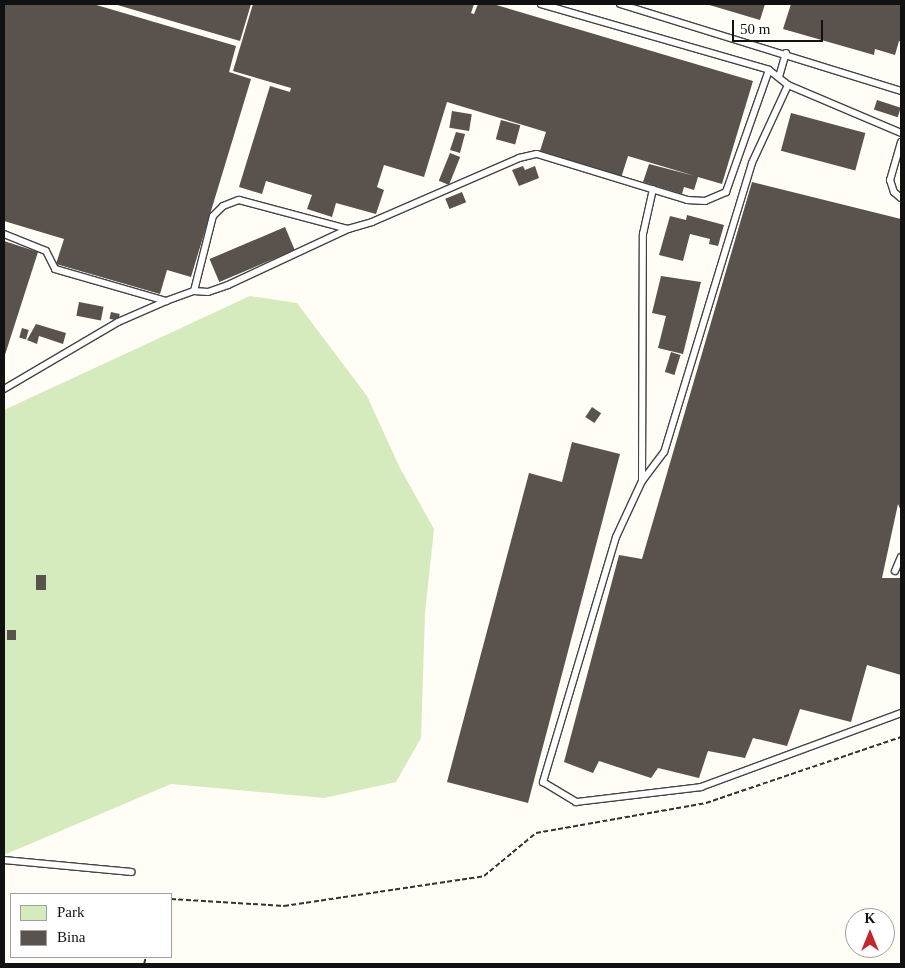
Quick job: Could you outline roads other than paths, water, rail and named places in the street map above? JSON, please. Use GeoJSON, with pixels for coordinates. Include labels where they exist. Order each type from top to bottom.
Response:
{"type":"FeatureCollection","features":[{"type":"Feature","properties":{"kind":"lane"},"geometry":{"type":"LineString","coordinates":[[541,4],[769,70],[788,85],[901,133]]}},
{"type":"Feature","properties":{"kind":"lane"},"geometry":{"type":"LineString","coordinates":[[620,4],[786,53],[901,91]]}},
{"type":"Feature","properties":{"kind":"lane"},"geometry":{"type":"LineString","coordinates":[[779,77],[786,53]]}},
{"type":"Feature","properties":{"kind":"lane"},"geometry":{"type":"LineString","coordinates":[[4,389],[118,322],[194,291],[208,292],[228,285],[348,229],[372,222],[519,158],[537,154],[687,200],[705,201],[726,192],[769,70]]}},
{"type":"Feature","properties":{"kind":"lane"},"geometry":{"type":"LineString","coordinates":[[788,85],[752,163],[664,452],[642,481],[616,537],[604,585],[543,782],[576,802],[701,787],[901,713]]}},
{"type":"Feature","properties":{"kind":"lane"},"geometry":{"type":"LineString","coordinates":[[901,142],[890,180],[894,192],[901,198]]}},
{"type":"Feature","properties":{"kind":"lane"},"geometry":{"type":"LineString","coordinates":[[642,481],[643,234],[653,189]]}},
{"type":"Feature","properties":{"kind":"lane"},"geometry":{"type":"LineString","coordinates":[[194,291],[213,216],[223,206],[239,200],[348,229]]}},
{"type":"Feature","properties":{"kind":"lane"},"geometry":{"type":"LineString","coordinates":[[4,234],[46,251],[55,268],[166,301]]}},
{"type":"Feature","properties":{"kind":"lane"},"geometry":{"type":"LineString","coordinates":[[895,571],[901,558]]}},
{"type":"Feature","properties":{"kind":"lane"},"geometry":{"type":"LineString","coordinates":[[4,860],[131,872]]}}]}
